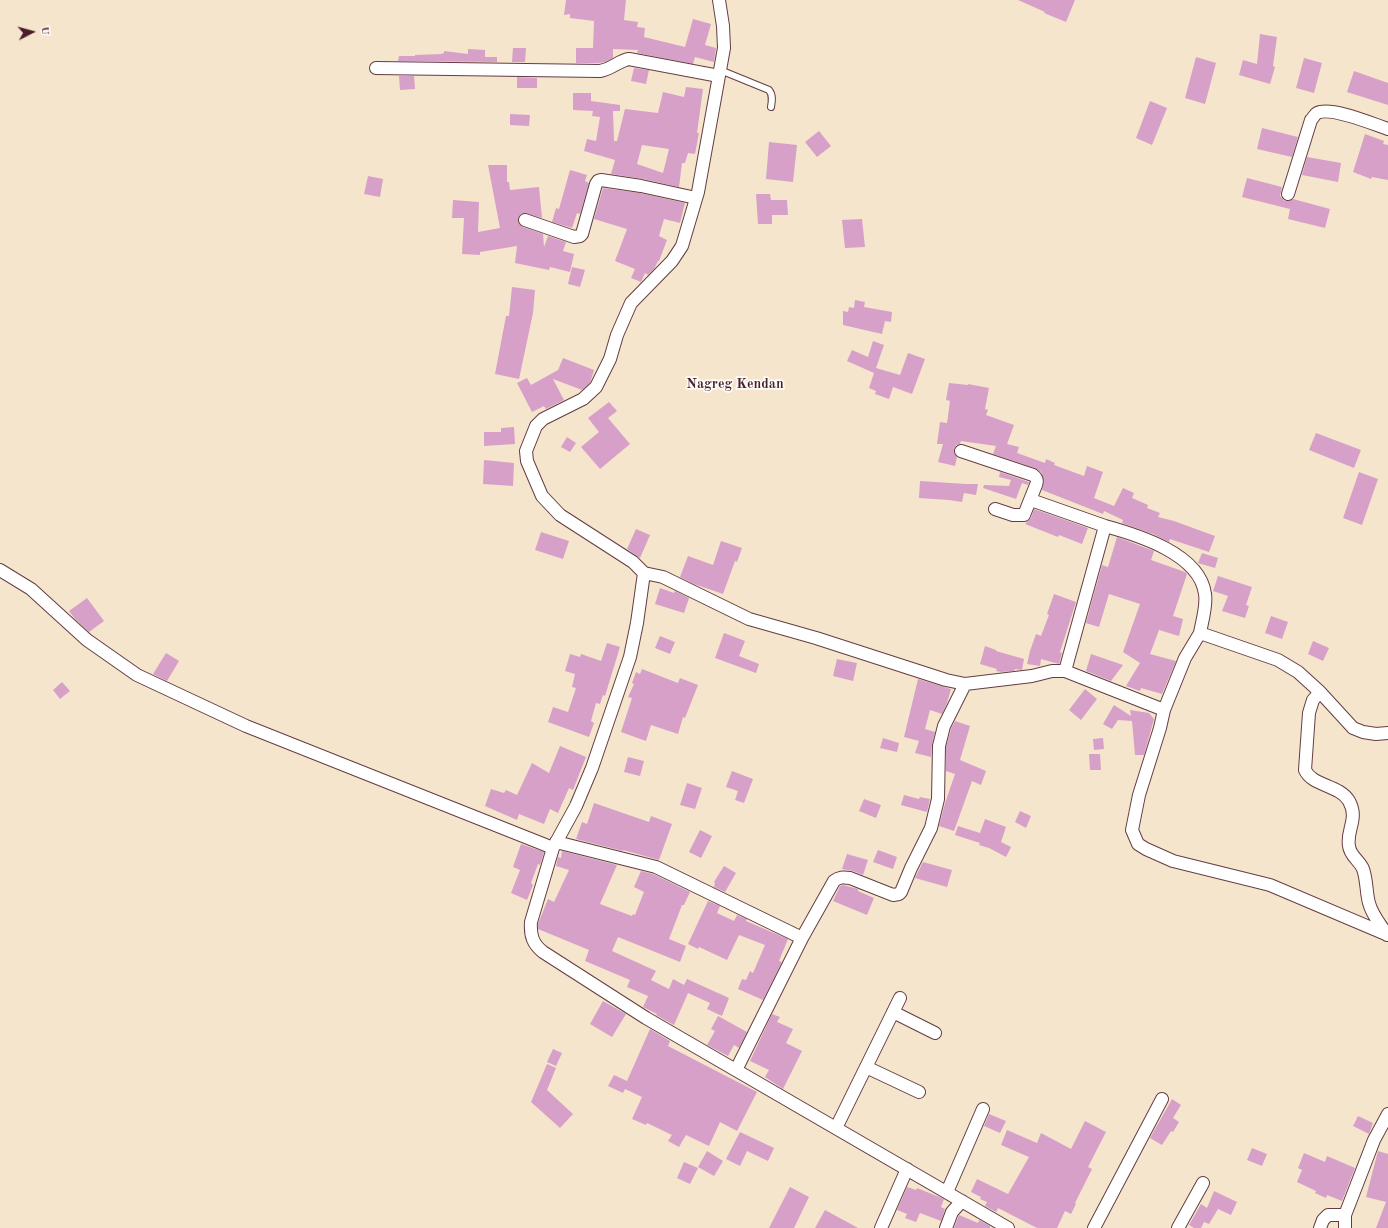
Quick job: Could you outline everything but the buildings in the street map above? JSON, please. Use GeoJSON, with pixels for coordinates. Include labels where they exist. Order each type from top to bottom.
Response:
{"type":"FeatureCollection","features":[{"type":"Feature","properties":{"kind":"street"},"geometry":{"type":"LineString","coordinates":[[719,0],[723,26],[724,48],[696,198],[682,246],[672,261],[631,303],[617,335],[610,359],[596,387],[583,399],[543,419],[536,426],[526,451],[527,461],[542,496],[560,516],[633,562],[644,573],[663,577],[749,619],[816,638],[946,680],[965,684],[1032,676],[1052,671],[1065,671],[1164,710]]}},
{"type":"Feature","properties":{"kind":"street"},"geometry":{"type":"LineString","coordinates":[[376,68],[600,71],[611,68],[629,59],[720,73]]}},
{"type":"Feature","properties":{"kind":"street"},"geometry":{"type":"LineString","coordinates":[[1288,194],[1311,120],[1316,113],[1325,111],[1336,112],[1388,129]]}},
{"type":"Feature","properties":{"kind":"street"},"geometry":{"type":"LineString","coordinates":[[524,220],[574,237],[580,236],[582,234],[596,184],[601,180],[634,185],[696,198]]}},
{"type":"Feature","properties":{"kind":"street"},"geometry":{"type":"LineString","coordinates":[[961,451],[1036,477],[1038,481],[1025,514],[1013,515],[995,509]]}},
{"type":"Feature","properties":{"kind":"street"},"geometry":{"type":"LineString","coordinates":[[1031,500],[1134,535],[1160,546],[1183,560],[1201,579],[1206,594],[1200,633],[1185,658],[1164,710],[1160,728],[1139,795],[1132,830],[1138,844],[1173,861],[1252,880],[1281,890],[1388,935]]}},
{"type":"Feature","properties":{"kind":"street"},"geometry":{"type":"LineString","coordinates":[[1065,671],[1105,526]]}},
{"type":"Feature","properties":{"kind":"street"},"geometry":{"type":"LineString","coordinates":[[0,570],[31,589],[87,640],[137,675],[246,726],[538,842],[656,867],[802,938]]}},
{"type":"Feature","properties":{"kind":"street"},"geometry":{"type":"LineString","coordinates":[[644,573],[637,623],[630,657],[592,768],[576,806],[555,845],[531,922],[530,930],[534,944],[543,952],[646,1018],[1008,1228]]}},
{"type":"Feature","properties":{"kind":"street"},"geometry":{"type":"LineString","coordinates":[[1200,633],[1278,660],[1298,672],[1320,692],[1353,728],[1363,732],[1376,734],[1388,733]]}},
{"type":"Feature","properties":{"kind":"street"},"geometry":{"type":"LineString","coordinates":[[736,1070],[802,938],[831,885],[838,878],[844,877],[893,895],[901,892],[931,828],[938,799],[939,746],[944,726],[965,684]]}},
{"type":"Feature","properties":{"kind":"street"},"geometry":{"type":"LineString","coordinates":[[1320,692],[1313,700],[1309,713],[1305,770],[1310,777],[1343,793],[1350,802],[1354,816],[1348,844],[1350,850],[1363,867],[1366,878],[1369,905],[1373,914],[1388,935]]}},
{"type":"Feature","properties":{"kind":"street"},"geometry":{"type":"LineString","coordinates":[[836,1128],[900,998]]}},
{"type":"Feature","properties":{"kind":"street"},"geometry":{"type":"LineString","coordinates":[[893,1012],[935,1033]]}},
{"type":"Feature","properties":{"kind":"street"},"geometry":{"type":"LineString","coordinates":[[866,1067],[919,1092]]}},
{"type":"Feature","properties":{"kind":"street"},"geometry":{"type":"LineString","coordinates":[[1094,1228],[1162,1098]]}},
{"type":"Feature","properties":{"kind":"street"},"geometry":{"type":"LineString","coordinates":[[947,1192],[983,1109]]}},
{"type":"Feature","properties":{"kind":"street"},"geometry":{"type":"LineString","coordinates":[[1345,1228],[1345,1215],[1374,1140],[1388,1114]]}},
{"type":"Feature","properties":{"kind":"street"},"geometry":{"type":"LineString","coordinates":[[881,1228],[907,1169]]}},
{"type":"Feature","properties":{"kind":"street"},"geometry":{"type":"LineString","coordinates":[[1178,1228],[1203,1183]]}},
{"type":"Feature","properties":{"kind":"street"},"geometry":{"type":"LineString","coordinates":[[946,1228],[952,1212],[962,1201]]}},
{"type":"Feature","properties":{"kind":"street"},"geometry":{"type":"LineString","coordinates":[[1320,1228],[1323,1220],[1328,1215],[1345,1215]]}},
{"type":"Feature","properties":{"kind":"lane"},"geometry":{"type":"LineString","coordinates":[[720,73],[769,90],[772,93],[771,107]]}},
{"type":"Feature","properties":{"kind":"district","name":"Nagreg Kendan"},"geometry":{"type":"Point","coordinates":[735,384]}}]}
